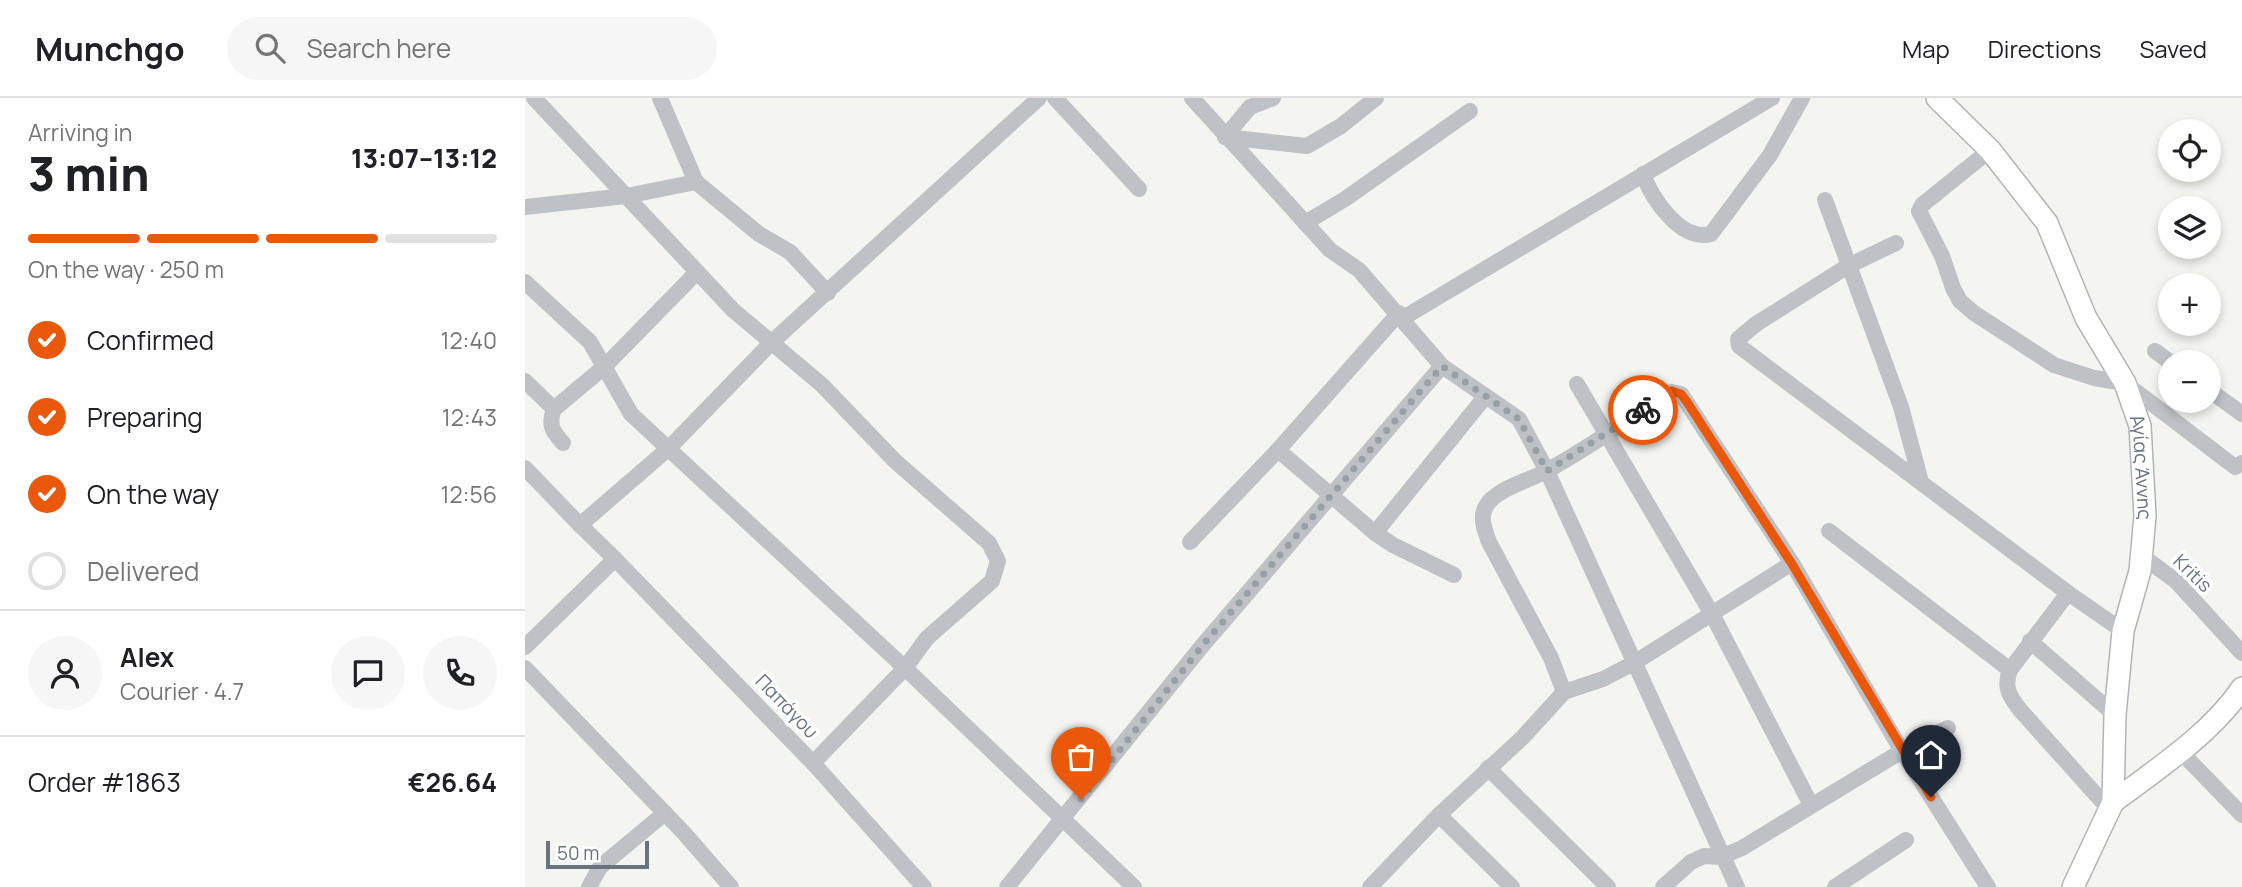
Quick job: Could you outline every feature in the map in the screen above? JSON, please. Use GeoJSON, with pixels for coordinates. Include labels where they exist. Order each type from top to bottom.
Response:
{"type":"FeatureCollection","features":[{"type":"Feature","properties":{"kind":"street"},"geometry":{"type":"LineString","coordinates":[[534,98],[733,310],[822,385],[895,461],[989,543],[998,561],[992,581],[927,638],[905,668],[813,764]]}},
{"type":"Feature","properties":{"kind":"street"},"geometry":{"type":"LineString","coordinates":[[660,98],[695,182],[759,234],[790,251],[828,293]]}},
{"type":"Feature","properties":{"kind":"street"},"geometry":{"type":"LineString","coordinates":[[580,525],[669,448],[772,342],[1039,98]]}},
{"type":"Feature","properties":{"kind":"street"},"geometry":{"type":"LineString","coordinates":[[1055,98],[1139,189]]}},
{"type":"Feature","properties":{"kind":"street"},"geometry":{"type":"LineString","coordinates":[[1192,98],[1331,250],[1359,270],[1401,315],[1442,366],[1485,397],[1508,408],[1519,419],[1547,471],[1737,887]]}},
{"type":"Feature","properties":{"kind":"street"},"geometry":{"type":"LineString","coordinates":[[1225,137],[1251,107],[1273,98]]}},
{"type":"Feature","properties":{"kind":"street"},"geometry":{"type":"LineString","coordinates":[[1225,137],[1307,146],[1341,126],[1376,98]]}},
{"type":"Feature","properties":{"kind":"street"},"geometry":{"type":"LineString","coordinates":[[1190,542],[1401,315],[1772,98]]}},
{"type":"Feature","properties":{"kind":"street"},"geometry":{"type":"LineString","coordinates":[[1643,174],[1665,210],[1687,233],[1700,237],[1711,234],[1770,155],[1802,98]]}},
{"type":"Feature","properties":{"kind":"street","name":"Αγίας Άννης"},"geometry":{"type":"LineString","coordinates":[[1937,98],[1990,150],[2047,223],[2086,318],[2125,383],[2140,426],[2144,449],[2145,516],[2142,556],[2123,631],[2110,805],[2073,887]]}},
{"type":"Feature","properties":{"kind":"street"},"geometry":{"type":"LineString","coordinates":[[1305,223],[1345,199],[1470,111]]}},
{"type":"Feature","properties":{"kind":"street"},"geometry":{"type":"LineString","coordinates":[[1990,150],[1922,205],[1919,211],[1942,256],[1960,301],[2054,365],[2094,379],[2125,383],[2240,468]]}},
{"type":"Feature","properties":{"kind":"street"},"geometry":{"type":"LineString","coordinates":[[527,205],[626,196],[695,182]]}},
{"type":"Feature","properties":{"kind":"street"},"geometry":{"type":"LineString","coordinates":[[1825,200],[1901,407],[1921,482]]}},
{"type":"Feature","properties":{"kind":"street"},"geometry":{"type":"LineString","coordinates":[[1896,243],[1847,266],[1742,334],[1738,340],[1739,346],[2068,593],[2123,631]]}},
{"type":"Feature","properties":{"kind":"street"},"geometry":{"type":"LineString","coordinates":[[563,443],[552,431],[550,418],[554,409],[604,367],[697,272]]}},
{"type":"Feature","properties":{"kind":"street"},"geometry":{"type":"LineString","coordinates":[[525,282],[590,342],[631,414],[905,668],[1134,887]]}},
{"type":"Feature","properties":{"kind":"street"},"geometry":{"type":"LineString","coordinates":[[1007,887],[1064,820],[1202,646],[1442,366]]}},
{"type":"Feature","properties":{"kind":"street"},"geometry":{"type":"LineString","coordinates":[[525,381],[554,409]]}},
{"type":"Feature","properties":{"kind":"street"},"geometry":{"type":"LineString","coordinates":[[1577,384],[1712,614],[1811,805]]}},
{"type":"Feature","properties":{"kind":"street"},"geometry":{"type":"LineString","coordinates":[[1564,692],[1551,658],[1494,551],[1482,522],[1483,510],[1490,500],[1547,471],[1606,436],[1663,396],[1672,391],[1681,394],[1792,564],[1902,751],[1987,887]]}},
{"type":"Feature","properties":{"kind":"street"},"geometry":{"type":"LineString","coordinates":[[1375,533],[1485,397]]}},
{"type":"Feature","properties":{"kind":"street"},"geometry":{"type":"LineString","coordinates":[[2221,399],[2242,414]]}},
{"type":"Feature","properties":{"kind":"street"},"geometry":{"type":"LineString","coordinates":[[1277,450],[1375,533],[1393,545],[1454,575]]}},
{"type":"Feature","properties":{"kind":"street","name":"Παπάγου"},"geometry":{"type":"LineString","coordinates":[[525,468],[813,764],[924,887]]}},
{"type":"Feature","properties":{"kind":"street"},"geometry":{"type":"LineString","coordinates":[[1829,531],[2010,670]]}},
{"type":"Feature","properties":{"kind":"street","name":"Kritis"},"geometry":{"type":"LineString","coordinates":[[2142,556],[2176,581],[2242,653]]}},
{"type":"Feature","properties":{"kind":"street"},"geometry":{"type":"LineString","coordinates":[[525,647],[615,559]]}},
{"type":"Feature","properties":{"kind":"street"},"geometry":{"type":"LineString","coordinates":[[1370,887],[1439,815],[1523,737],[1564,692],[1603,679],[1635,663],[1792,564]]}},
{"type":"Feature","properties":{"kind":"street"},"geometry":{"type":"LineString","coordinates":[[2068,593],[2030,640],[2010,670],[2006,686],[2008,695],[2110,805],[2179,750],[2232,702],[2242,688]]}},
{"type":"Feature","properties":{"kind":"street"},"geometry":{"type":"LineString","coordinates":[[2030,640],[2115,715]]}},
{"type":"Feature","properties":{"kind":"street"},"geometry":{"type":"LineString","coordinates":[[525,668],[665,813],[731,887]]}},
{"type":"Feature","properties":{"kind":"street"},"geometry":{"type":"LineString","coordinates":[[1663,887],[1691,862],[1704,856],[1721,857],[1742,848],[1902,751],[1948,728]]}},
{"type":"Feature","properties":{"kind":"street"},"geometry":{"type":"LineString","coordinates":[[2179,750],[2242,816]]}},
{"type":"Feature","properties":{"kind":"street"},"geometry":{"type":"LineString","coordinates":[[1488,768],[1608,887]]}},
{"type":"Feature","properties":{"kind":"street"},"geometry":{"type":"LineString","coordinates":[[589,887],[600,867],[665,813]]}},
{"type":"Feature","properties":{"kind":"street"},"geometry":{"type":"LineString","coordinates":[[1439,815],[1507,885]]}},
{"type":"Feature","properties":{"kind":"street"},"geometry":{"type":"LineString","coordinates":[[1835,887],[1906,840]]}},
{"type":"Feature","properties":{"kind":"way so far"},"geometry":{"type":"LineString","coordinates":[[1081,799],[1202,646],[1442,366],[1485,397],[1508,408],[1519,419],[1547,471],[1606,436],[1643,410]]}},
{"type":"Feature","properties":{"kind":"route"},"geometry":{"type":"LineString","coordinates":[[1643,410],[1672,391],[1681,394],[1687,402],[1792,564],[1931,797]]}}]}
